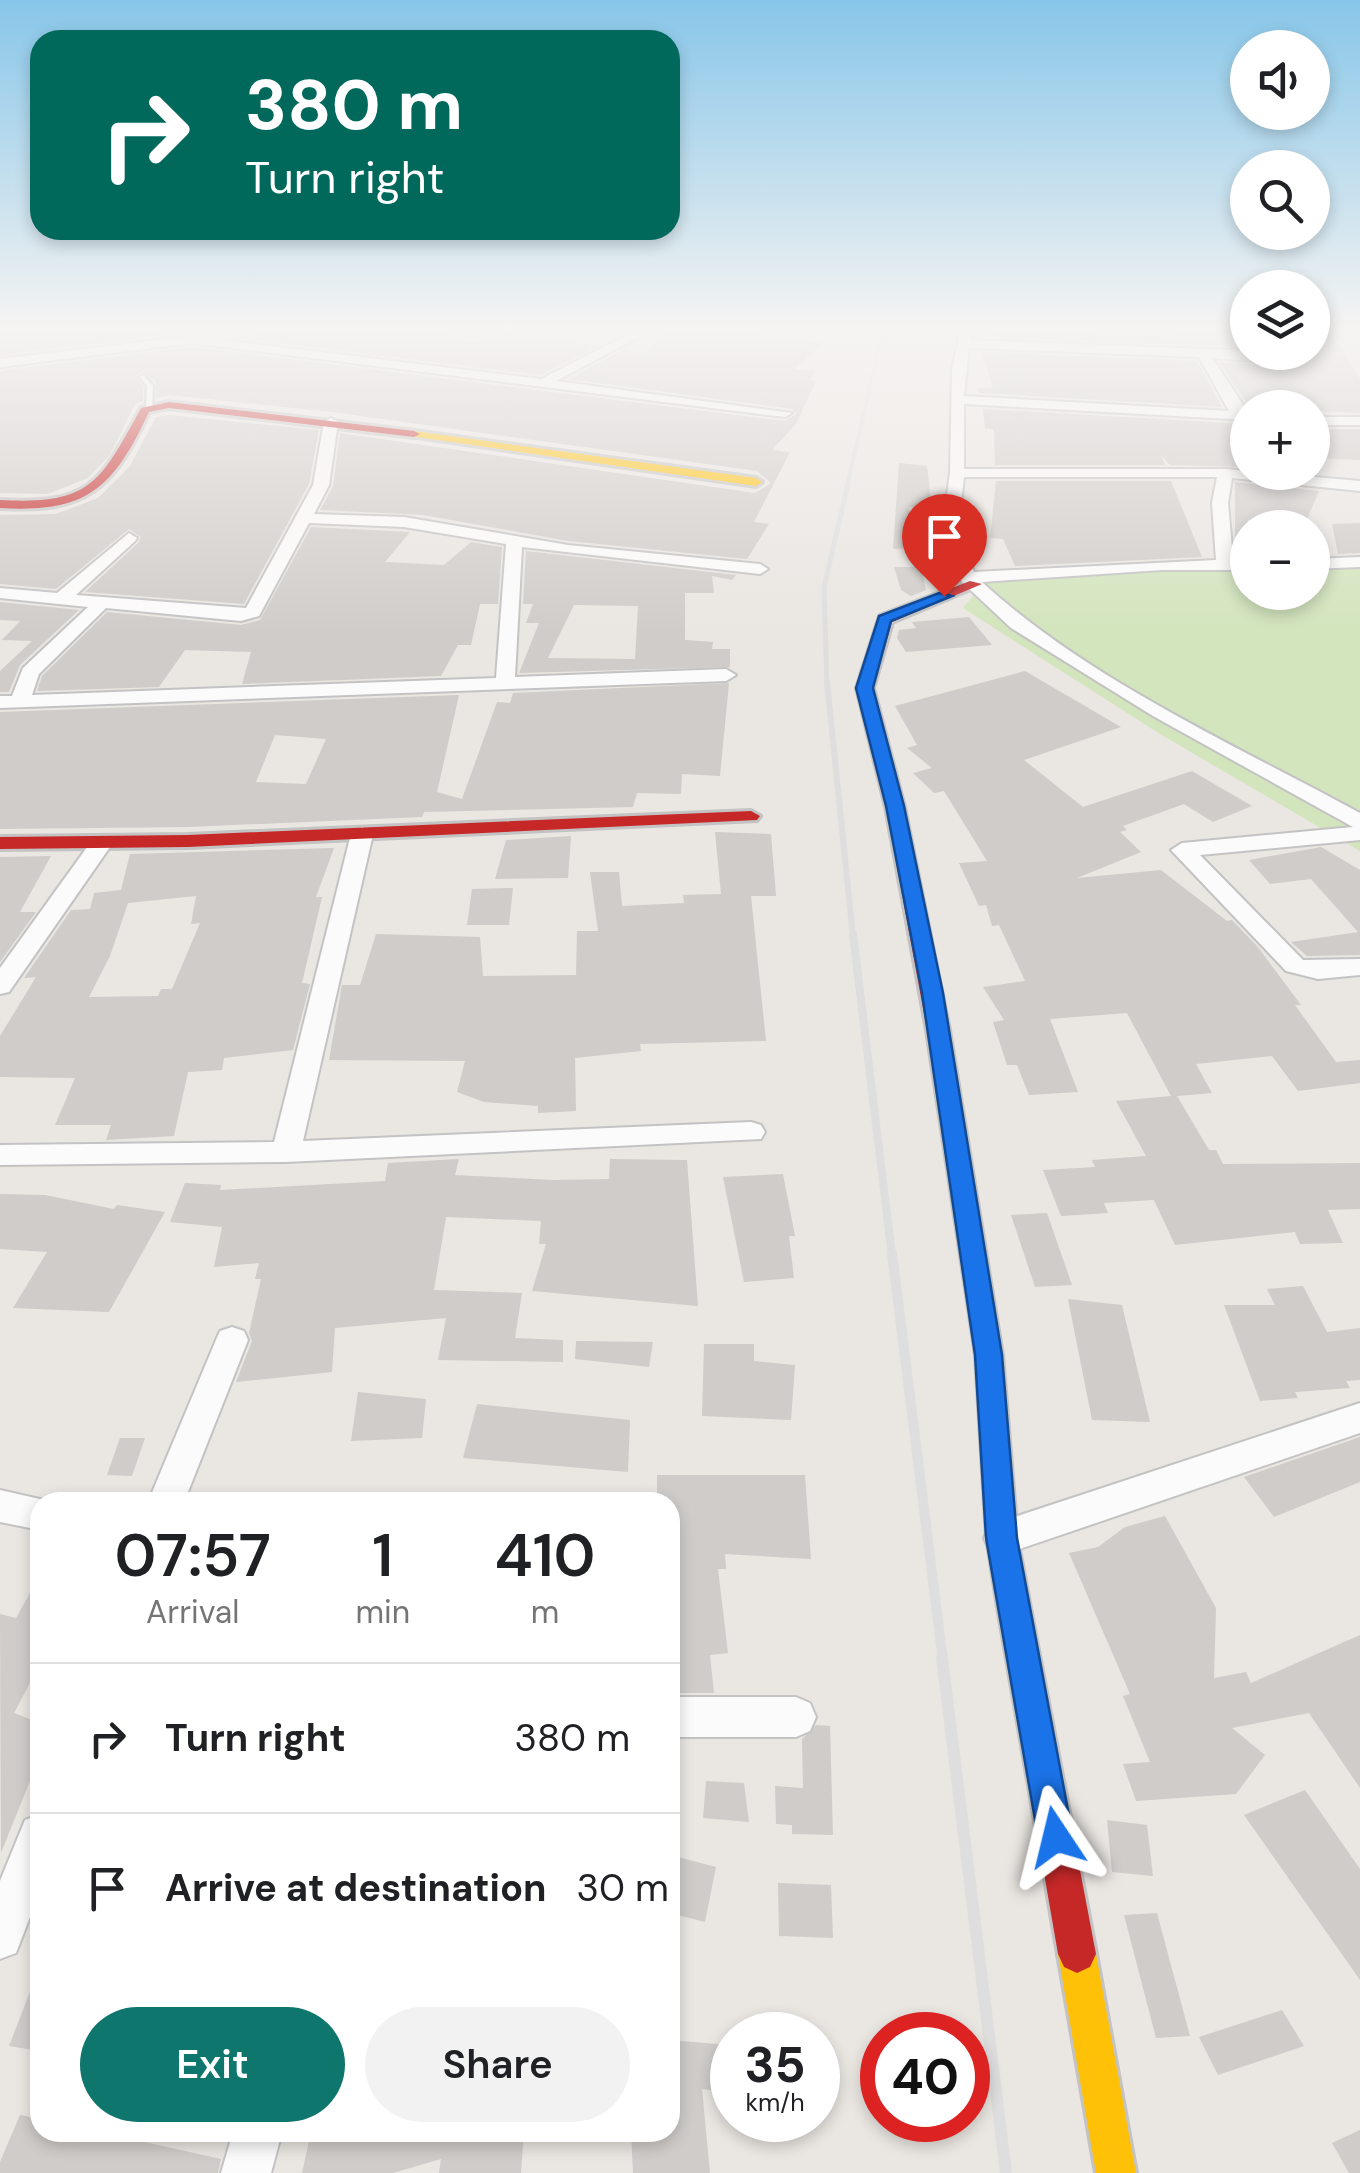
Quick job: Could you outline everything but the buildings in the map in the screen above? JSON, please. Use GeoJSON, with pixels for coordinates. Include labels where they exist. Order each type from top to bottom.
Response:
{"type":"FeatureCollection","features":[{"type":"Feature","properties":{"kind":"street"},"geometry":{"type":"LineString","coordinates":[[0,504],[41,508],[87,496],[124,459],[135,429]]}},
{"type":"Feature","properties":{"kind":"street"},"geometry":{"type":"LineString","coordinates":[[0,594],[241,616],[253,612],[322,486],[330,429]]}},
{"type":"Feature","properties":{"kind":"street"},"geometry":{"type":"LineString","coordinates":[[383,429],[756,482]]}},
{"type":"Feature","properties":{"kind":"street"},"geometry":{"type":"LineString","coordinates":[[958,429],[952,541],[971,581],[1017,624],[1144,702],[1360,822]]}},
{"type":"Feature","properties":{"kind":"street"},"geometry":{"type":"LineString","coordinates":[[957,472],[1224,474],[1360,486]]}},
{"type":"Feature","properties":{"kind":"street"},"geometry":{"type":"LineString","coordinates":[[1224,474],[1220,503],[1225,566]]}},
{"type":"Feature","properties":{"kind":"street"},"geometry":{"type":"LineString","coordinates":[[307,518],[404,522],[568,550],[760,569]]}},
{"type":"Feature","properties":{"kind":"street"},"geometry":{"type":"LineString","coordinates":[[61,600],[129,538]]}},
{"type":"Feature","properties":{"kind":"street"},"geometry":{"type":"LineString","coordinates":[[505,682],[514,540]]}},
{"type":"Feature","properties":{"kind":"street"},"geometry":{"type":"LineString","coordinates":[[1330,563],[1360,562]]}},
{"type":"Feature","properties":{"kind":"street"},"geometry":{"type":"LineString","coordinates":[[1116,2173],[1002,1538],[989,1355],[932,993],[895,806],[864,688],[884,619],[971,581],[1162,565],[1230,566]]}},
{"type":"Feature","properties":{"kind":"street"},"geometry":{"type":"LineString","coordinates":[[10,701],[30,672],[100,605]]}},
{"type":"Feature","properties":{"kind":"street"},"geometry":{"type":"LineString","coordinates":[[10,701],[726,675]]}},
{"type":"Feature","properties":{"kind":"street"},"geometry":{"type":"LineString","coordinates":[[0,843],[101,844],[362,834],[556,820],[751,816]]}},
{"type":"Feature","properties":{"kind":"street"},"geometry":{"type":"LineString","coordinates":[[1360,833],[1182,850],[1295,966],[1318,971],[1360,968]]}},
{"type":"Feature","properties":{"kind":"street"},"geometry":{"type":"LineString","coordinates":[[286,1152],[362,834]]}},
{"type":"Feature","properties":{"kind":"street"},"geometry":{"type":"LineString","coordinates":[[0,986],[101,844]]}},
{"type":"Feature","properties":{"kind":"street"},"geometry":{"type":"LineString","coordinates":[[0,1154],[286,1152],[750,1132]]}},
{"type":"Feature","properties":{"kind":"street"},"geometry":{"type":"LineString","coordinates":[[170,1492],[232,1340]]}},
{"type":"Feature","properties":{"kind":"street"},"geometry":{"type":"LineString","coordinates":[[1002,1538],[1360,1418]]}},
{"type":"Feature","properties":{"kind":"street"},"geometry":{"type":"LineString","coordinates":[[0,1506],[30,1512]]}},
{"type":"Feature","properties":{"kind":"street"},"geometry":{"type":"LineString","coordinates":[[680,1717],[796,1717]]}},
{"type":"Feature","properties":{"kind":"street"},"geometry":{"type":"LineString","coordinates":[[0,1937],[30,1860]]}},
{"type":"Feature","properties":{"kind":"street"},"geometry":{"type":"LineString","coordinates":[[246,2173],[255,2142]]}},
{"type":"Feature","properties":{"kind":"green space"},"geometry":{"type":"Polygon","coordinates":[[[1360,566],[1360,851],[1160,734],[963,608],[992,573],[1230,568],[1230,610],[1330,610],[1330,567],[1360,566]]]}},
{"type":"Feature","properties":{"kind":"railway"},"geometry":{"type":"LineString","coordinates":[[847,486],[860,429]]}},
{"type":"Feature","properties":{"kind":"railway"},"geometry":{"type":"LineString","coordinates":[[827,685],[824,587],[848,484]]}},
{"type":"Feature","properties":{"kind":"railway"},"geometry":{"type":"LineString","coordinates":[[827,682],[853,937]]}},
{"type":"Feature","properties":{"kind":"railway"},"geometry":{"type":"LineString","coordinates":[[853,934],[892,1256]]}},
{"type":"Feature","properties":{"kind":"railway"},"geometry":{"type":"LineString","coordinates":[[892,1253],[943,1661]]}},
{"type":"Feature","properties":{"kind":"railway"},"geometry":{"type":"LineString","coordinates":[[942,1658],[1006,2173]]}},
{"type":"Feature","properties":{"kind":"traffic: slow"},"geometry":{"type":"LineString","coordinates":[[414,434],[756,482]]}},
{"type":"Feature","properties":{"kind":"traffic: slow"},"geometry":{"type":"LineString","coordinates":[[938,1030],[989,1355],[1002,1538],[1015,1613]]}},
{"type":"Feature","properties":{"kind":"traffic: slow"},"geometry":{"type":"LineString","coordinates":[[1077,1954],[1116,2173]]}},
{"type":"Feature","properties":{"kind":"traffic: jam"},"geometry":{"type":"LineString","coordinates":[[0,504],[30,506],[75,499],[107,476],[136,429]]}},
{"type":"Feature","properties":{"kind":"traffic: jam"},"geometry":{"type":"LineString","coordinates":[[375,429],[414,434]]}},
{"type":"Feature","properties":{"kind":"traffic: jam"},"geometry":{"type":"LineString","coordinates":[[938,1030],[895,807],[865,688],[885,619],[975,584]]}},
{"type":"Feature","properties":{"kind":"traffic: jam"},"geometry":{"type":"LineString","coordinates":[[0,843],[188,841],[751,816]]}},
{"type":"Feature","properties":{"kind":"traffic: jam"},"geometry":{"type":"LineString","coordinates":[[1015,1613],[1077,1954]]}},
{"type":"Feature","properties":{"kind":"route"},"geometry":{"type":"LineString","coordinates":[[944,596],[884,619],[864,688],[895,806],[932,993],[989,1355],[1002,1538],[1056,1837]]}}]}
